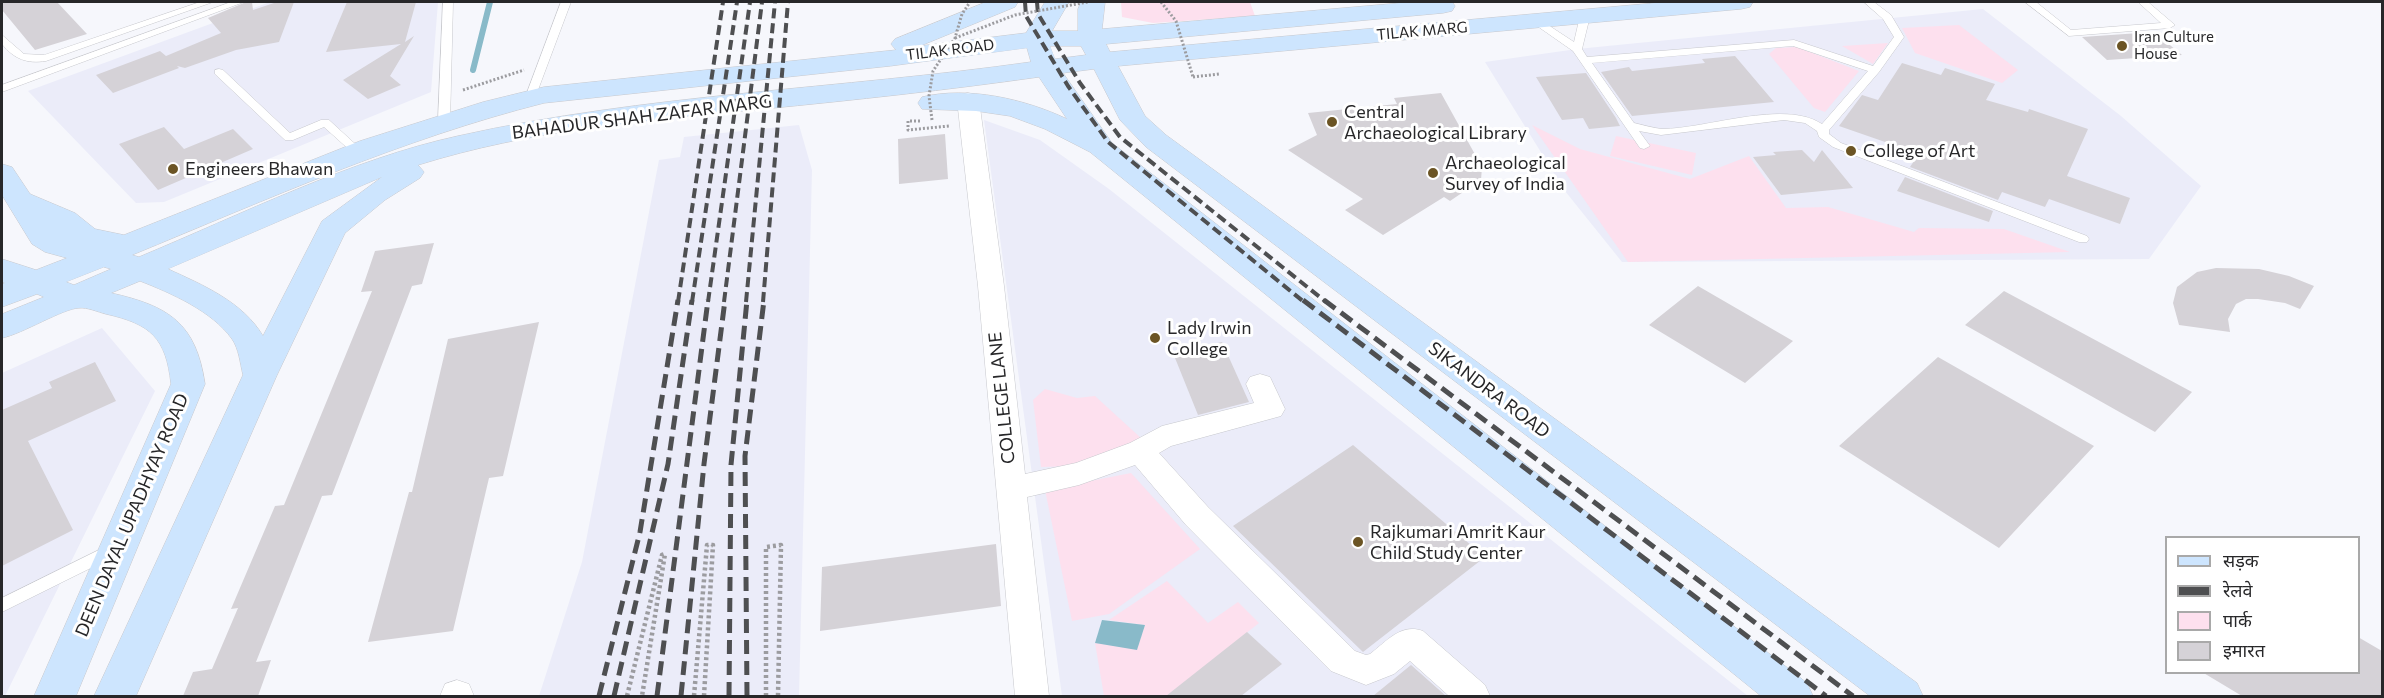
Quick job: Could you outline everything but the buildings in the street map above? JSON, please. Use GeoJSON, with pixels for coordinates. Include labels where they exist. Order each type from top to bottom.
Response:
{"type":"FeatureCollection","features":[{"type":"Feature","properties":{"kind":"main road"},"geometry":{"type":"LineString","coordinates":[[894,48],[1006,2]]}},
{"type":"Feature","properties":{"kind":"main road"},"geometry":{"type":"LineString","coordinates":[[1057,2],[1038,35],[1045,68],[1102,149]]}},
{"type":"Feature","properties":{"kind":"main road"},"geometry":{"type":"LineString","coordinates":[[537,97],[584,77],[610,73],[1038,35],[1097,49],[1090,9],[1093,2]]}},
{"type":"Feature","properties":{"kind":"main road","name":"TILAK MARG"},"geometry":{"type":"LineString","coordinates":[[1097,49],[1492,2]]}},
{"type":"Feature","properties":{"kind":"main road","name":"TILAK MARG"},"geometry":{"type":"LineString","coordinates":[[1097,49],[1189,65],[1535,21],[1741,2]]}},
{"type":"Feature","properties":{"kind":"main road","name":"TILAK ROAD"},"geometry":{"type":"LineString","coordinates":[[864,61],[1038,35]]}},
{"type":"Feature","properties":{"kind":"main road","name":"TILAK ROAD"},"geometry":{"type":"LineString","coordinates":[[920,108],[1097,49]]}},
{"type":"Feature","properties":{"kind":"main road","name":"SIKANDRA ROAD"},"geometry":{"type":"LineString","coordinates":[[1097,49],[1130,112],[1156,141],[1177,158],[1902,696]]}},
{"type":"Feature","properties":{"kind":"main road","name":"BAHADUR SHAH ZAFAR MARG"},"geometry":{"type":"LineString","coordinates":[[138,254],[374,170],[537,97],[864,61]]}},
{"type":"Feature","properties":{"kind":"main road"},"geometry":{"type":"LineString","coordinates":[[1130,112],[1132,95],[1145,76],[1167,61],[1189,65]]}},
{"type":"Feature","properties":{"kind":"main road"},"geometry":{"type":"LineString","coordinates":[[920,108],[970,112],[1007,106],[1078,134],[1102,149],[1792,696]]}},
{"type":"Feature","properties":{"kind":"main road","name":"BAHADUR SHAH ZAFAR MARG"},"geometry":{"type":"LineString","coordinates":[[138,254],[357,152],[451,134],[533,129],[578,135],[920,108]]}},
{"type":"Feature","properties":{"kind":"main road"},"geometry":{"type":"LineString","coordinates":[[115,696],[260,375],[333,228],[451,134]]}},
{"type":"Feature","properties":{"kind":"main road"},"geometry":{"type":"LineString","coordinates":[[1135,176],[1129,169],[1131,162],[1143,153],[1165,153],[1177,158]]}},
{"type":"Feature","properties":{"kind":"main road"},"geometry":{"type":"LineString","coordinates":[[2,173],[44,237],[51,243],[65,249],[100,255],[138,254]]}},
{"type":"Feature","properties":{"kind":"main road"},"geometry":{"type":"LineString","coordinates":[[20,200],[64,220],[86,237],[112,241],[138,254],[176,285],[225,314],[243,331],[255,352],[260,375]]}},
{"type":"Feature","properties":{"kind":"main road"},"geometry":{"type":"LineString","coordinates":[[2,327],[74,296],[138,254]]}},
{"type":"Feature","properties":{"kind":"main road"},"geometry":{"type":"LineString","coordinates":[[2,296],[100,255]]}},
{"type":"Feature","properties":{"kind":"main road","name":"DEEN DAYAL UPADHYAY ROAD"},"geometry":{"type":"LineString","coordinates":[[2,269],[74,296],[104,300],[140,312],[169,328],[183,347],[188,367],[188,384],[55,696]]}},
{"type":"Feature","properties":{"kind":"street","name":"COLLEGE LANE"},"geometry":{"type":"LineString","coordinates":[[970,112],[1012,489],[1032,696]]}},
{"type":"Feature","properties":{"kind":"street"},"geometry":{"type":"LineString","coordinates":[[1012,489],[1079,474],[1140,451],[1162,437],[1270,409],[1260,384]]}},
{"type":"Feature","properties":{"kind":"street"},"geometry":{"type":"LineString","coordinates":[[1140,451],[1197,516],[1343,661],[1366,669],[1374,667],[1382,664],[1411,641],[1473,696]]}},
{"type":"Feature","properties":{"kind":"lane"},"geometry":{"type":"LineString","coordinates":[[2,38],[20,58],[31,60],[46,58],[208,2]]}},
{"type":"Feature","properties":{"kind":"lane"},"geometry":{"type":"LineString","coordinates":[[2,89],[239,2]]}},
{"type":"Feature","properties":{"kind":"lane"},"geometry":{"type":"LineString","coordinates":[[448,2],[451,134]]}},
{"type":"Feature","properties":{"kind":"lane"},"geometry":{"type":"LineString","coordinates":[[537,97],[566,2]]}},
{"type":"Feature","properties":{"kind":"lane"},"geometry":{"type":"LineString","coordinates":[[1869,2],[1887,17],[1899,37],[1875,70],[1823,130],[1822,135],[1837,145],[2083,239]]}},
{"type":"Feature","properties":{"kind":"lane"},"geometry":{"type":"LineString","coordinates":[[2030,2],[2069,33],[2170,25],[2143,2]]}},
{"type":"Feature","properties":{"kind":"lane"},"geometry":{"type":"LineString","coordinates":[[1577,49],[1585,16]]}},
{"type":"Feature","properties":{"kind":"lane"},"geometry":{"type":"LineString","coordinates":[[1535,21],[1577,49],[1644,146]]}},
{"type":"Feature","properties":{"kind":"lane"},"geometry":{"type":"LineString","coordinates":[[1584,60],[1794,43],[1875,70]]}},
{"type":"Feature","properties":{"kind":"lane"},"geometry":{"type":"LineString","coordinates":[[219,72],[289,138],[325,122],[357,152]]}},
{"type":"Feature","properties":{"kind":"lane"},"geometry":{"type":"LineString","coordinates":[[1630,126],[1661,132],[1784,117],[1808,120],[1823,130]]}},
{"type":"Feature","properties":{"kind":"lane"},"geometry":{"type":"LineString","coordinates":[[2,605],[119,546]]}},
{"type":"Feature","properties":{"kind":"path"},"geometry":{"type":"LineString","coordinates":[[970,2],[962,14],[955,38],[933,71],[929,96],[908,130],[970,112]]}},
{"type":"Feature","properties":{"kind":"path"},"geometry":{"type":"LineString","coordinates":[[955,38],[1015,15],[1088,2]]}},
{"type":"Feature","properties":{"kind":"path"},"geometry":{"type":"LineString","coordinates":[[1161,2],[1176,21],[1189,65],[1219,74]]}},
{"type":"Feature","properties":{"kind":"path"},"geometry":{"type":"LineString","coordinates":[[457,92],[525,70]]}},
{"type":"Feature","properties":{"kind":"path"},"geometry":{"type":"LineString","coordinates":[[694,696],[707,545],[713,545],[704,696]]}},
{"type":"Feature","properties":{"kind":"path"},"geometry":{"type":"LineString","coordinates":[[766,696],[766,547],[781,545],[778,696]]}},
{"type":"Feature","properties":{"kind":"path"},"geometry":{"type":"LineString","coordinates":[[627,696],[637,646],[662,555],[665,554],[642,696]]}},
{"type":"Feature","properties":{"kind":"shaded area"},"geometry":{"type":"Polygon","coordinates":[[[270,2],[438,2],[431,92],[164,202],[136,203],[28,91],[270,2]]]}},
{"type":"Feature","properties":{"kind":"shaded area","name":"College of Art"},"geometry":{"type":"Polygon","coordinates":[[[1983,9],[2121,116],[2201,186],[2149,259],[1622,262],[1565,191],[1485,62],[1577,49],[1983,9]]]}},
{"type":"Feature","properties":{"kind":"shaded area","name":"Lady Irwin College"},"geometry":{"type":"Polygon","coordinates":[[[984,120],[1040,140],[1109,189],[1748,696],[1062,696],[984,120]]]}},
{"type":"Feature","properties":{"kind":"shaded area"},"geometry":{"type":"Polygon","coordinates":[[[799,125],[812,170],[799,696],[539,696],[582,562],[659,160],[680,157],[684,137],[799,125]]]}},
{"type":"Feature","properties":{"kind":"shaded area"},"geometry":{"type":"Polygon","coordinates":[[[102,328],[155,391],[5,696],[2,696],[2,373],[102,328]]]}},
{"type":"Feature","properties":{"kind":"green space"},"geometry":{"type":"Polygon","coordinates":[[[1121,2],[1250,2],[1255,16],[1153,23],[1122,17],[1121,2]]]}},
{"type":"Feature","properties":{"kind":"green space"},"geometry":{"type":"Polygon","coordinates":[[[1959,25],[2018,70],[2002,83],[1915,53],[1902,28],[1959,25]]]}},
{"type":"Feature","properties":{"kind":"green space"},"geometry":{"type":"Polygon","coordinates":[[[1888,43],[1873,64],[1842,46],[1888,43]]]}},
{"type":"Feature","properties":{"kind":"green space"},"geometry":{"type":"Polygon","coordinates":[[[1797,47],[1859,71],[1825,112],[1814,108],[1769,54],[1776,48],[1797,47]]]}},
{"type":"Feature","properties":{"kind":"green space"},"geometry":{"type":"Polygon","coordinates":[[[1532,125],[1580,149],[1690,179],[1749,156],[1786,208],[1828,207],[1914,232],[1919,228],[2004,229],[2070,252],[1628,262],[1532,125]]]}},
{"type":"Feature","properties":{"kind":"green space"},"geometry":{"type":"Polygon","coordinates":[[[1616,136],[1696,153],[1692,175],[1610,156],[1616,136]]]}},
{"type":"Feature","properties":{"kind":"green space"},"geometry":{"type":"Polygon","coordinates":[[[1045,389],[1077,398],[1095,396],[1142,439],[1075,466],[1041,467],[1033,400],[1045,389]]]}},
{"type":"Feature","properties":{"kind":"green space"},"geometry":{"type":"Polygon","coordinates":[[[1131,473],[1200,549],[1109,614],[1072,621],[1045,490],[1131,473]]]}},
{"type":"Feature","properties":{"kind":"green space"},"geometry":{"type":"Polygon","coordinates":[[[1167,581],[1208,623],[1238,602],[1259,623],[1167,696],[1104,696],[1095,643],[1137,649],[1145,625],[1109,620],[1167,581]]]}},
{"type":"Feature","properties":{"kind":"water"},"geometry":{"type":"Polygon","coordinates":[[[1102,620],[1145,625],[1137,650],[1095,643],[1102,620]]]}},
{"type":"Feature","properties":{"kind":"waterway"},"geometry":{"type":"LineString","coordinates":[[473,70],[490,2]]}},
{"type":"Feature","properties":{"kind":"railway"},"geometry":{"type":"LineString","coordinates":[[678,302],[723,2]]}},
{"type":"Feature","properties":{"kind":"railway"},"geometry":{"type":"LineString","coordinates":[[692,302],[737,2]]}},
{"type":"Feature","properties":{"kind":"railway"},"geometry":{"type":"LineString","coordinates":[[708,302],[750,2]]}},
{"type":"Feature","properties":{"kind":"railway"},"geometry":{"type":"LineString","coordinates":[[724,302],[762,2]]}},
{"type":"Feature","properties":{"kind":"railway"},"geometry":{"type":"LineString","coordinates":[[746,302],[775,2]]}},
{"type":"Feature","properties":{"kind":"railway"},"geometry":{"type":"LineString","coordinates":[[763,302],[788,2]]}},
{"type":"Feature","properties":{"kind":"railway"},"geometry":{"type":"LineString","coordinates":[[1025,2],[1026,16],[1068,86],[1108,142],[1304,302]]}},
{"type":"Feature","properties":{"kind":"railway"},"geometry":{"type":"LineString","coordinates":[[1037,2],[1038,14],[1080,83],[1120,137],[1326,302]]}},
{"type":"Feature","properties":{"kind":"railway"},"geometry":{"type":"LineString","coordinates":[[599,696],[640,532],[678,300]]}},
{"type":"Feature","properties":{"kind":"railway"},"geometry":{"type":"LineString","coordinates":[[614,696],[668,464],[692,300]]}},
{"type":"Feature","properties":{"kind":"railway"},"geometry":{"type":"LineString","coordinates":[[657,696],[708,300]]}},
{"type":"Feature","properties":{"kind":"railway"},"geometry":{"type":"LineString","coordinates":[[681,696],[704,464],[725,300]]}},
{"type":"Feature","properties":{"kind":"railway"},"geometry":{"type":"LineString","coordinates":[[729,696],[731,465],[747,300]]}},
{"type":"Feature","properties":{"kind":"railway"},"geometry":{"type":"LineString","coordinates":[[747,696],[745,456],[764,300]]}},
{"type":"Feature","properties":{"kind":"railway"},"geometry":{"type":"LineString","coordinates":[[1303,300],[1826,696]]}},
{"type":"Feature","properties":{"kind":"railway"},"geometry":{"type":"LineString","coordinates":[[1324,300],[1853,696]]}},
{"type":"Feature","properties":{"kind":"place","name":"Iran Culture House"},"geometry":{"type":"Point","coordinates":[2122,46]}},
{"type":"Feature","properties":{"kind":"place","name":"Central Archaeological Library"},"geometry":{"type":"Point","coordinates":[1332,122]}},
{"type":"Feature","properties":{"kind":"place","name":"College of Art"},"geometry":{"type":"Point","coordinates":[1851,151]}},
{"type":"Feature","properties":{"kind":"place","name":"Engineers Bhawan"},"geometry":{"type":"Point","coordinates":[173,169]}},
{"type":"Feature","properties":{"kind":"place","name":"Archaeological Survey of India"},"geometry":{"type":"Point","coordinates":[1433,173]}},
{"type":"Feature","properties":{"kind":"place","name":"Lady Irwin College"},"geometry":{"type":"Point","coordinates":[1155,338]}},
{"type":"Feature","properties":{"kind":"place","name":"Rajkumari Amrit Kaur Child Study Center"},"geometry":{"type":"Point","coordinates":[1358,542]}}]}
